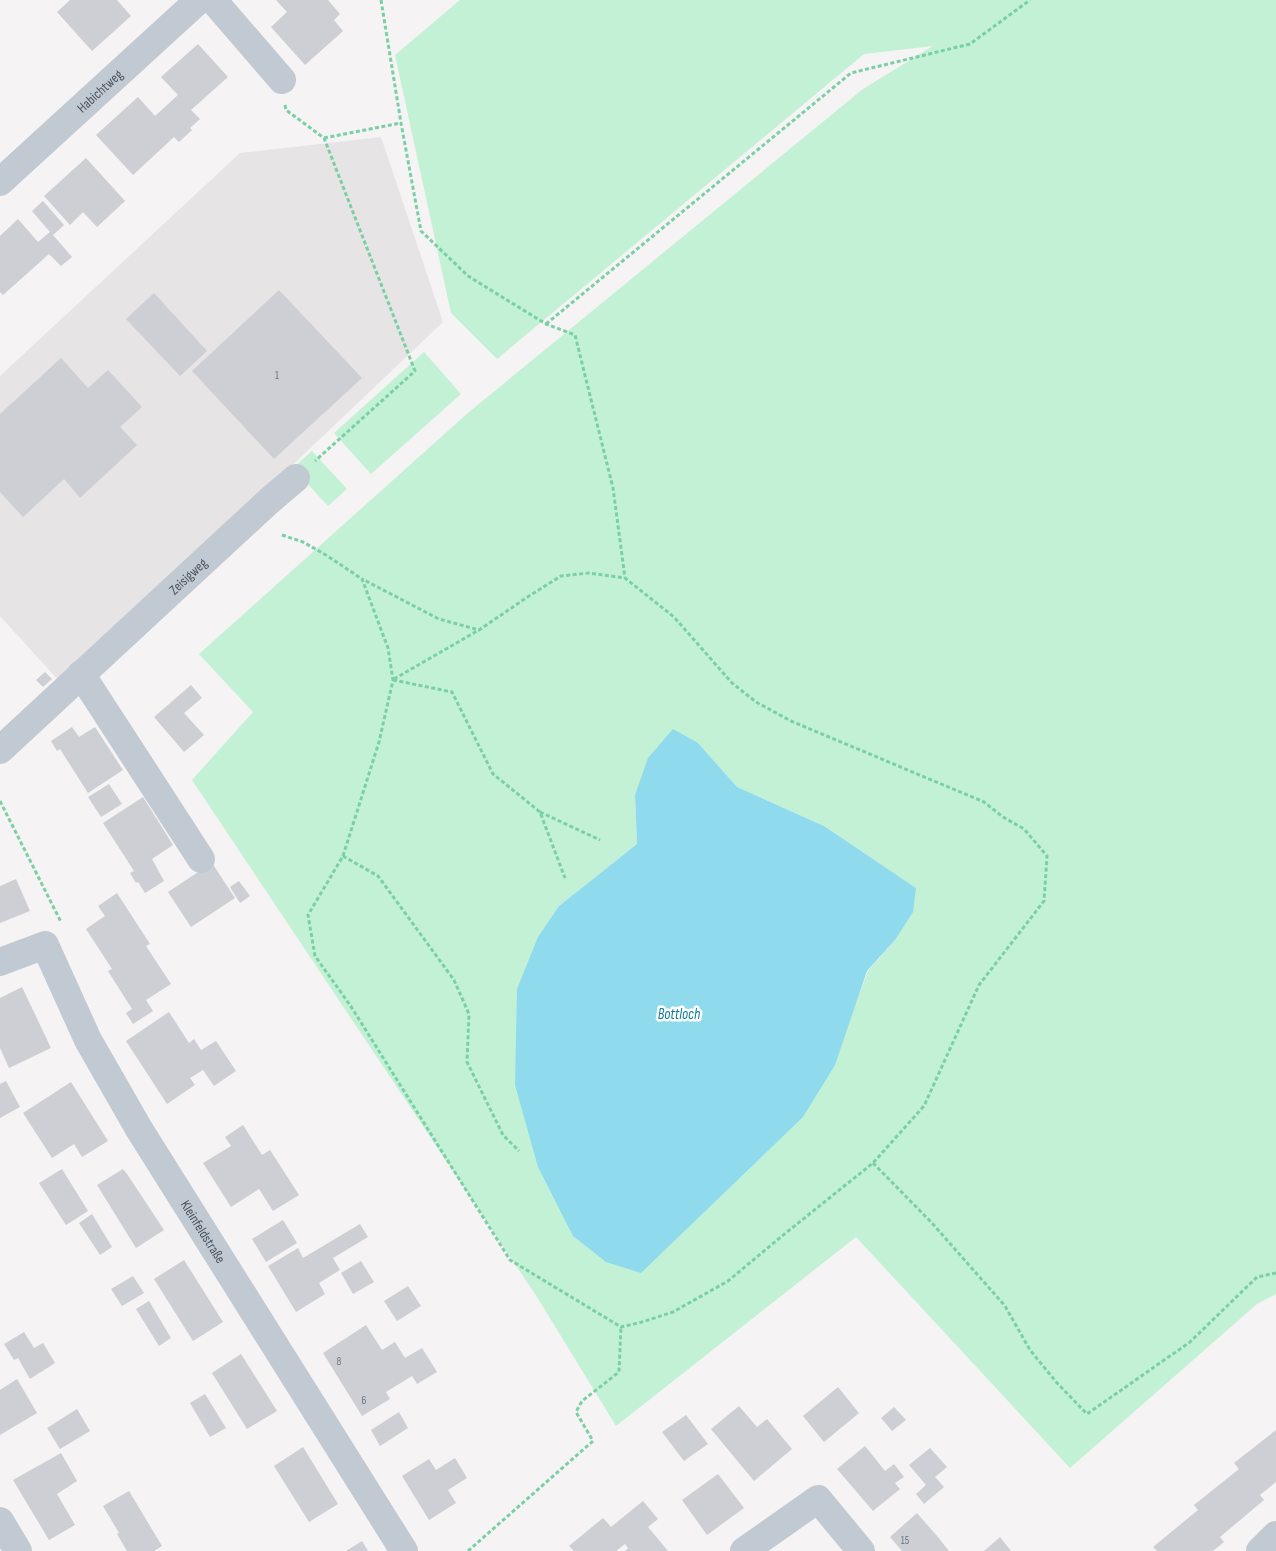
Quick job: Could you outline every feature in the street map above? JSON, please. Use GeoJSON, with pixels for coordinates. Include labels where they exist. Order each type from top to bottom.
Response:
{"type":"FeatureCollection","features":[{"type":"Feature","properties":{"kind":"street","name":"Habichtweg"},"geometry":{"type":"LineString","coordinates":[[0,182],[199,0]]}},
{"type":"Feature","properties":{"kind":"street"},"geometry":{"type":"LineString","coordinates":[[213,0],[282,80]]}},
{"type":"Feature","properties":{"kind":"street","name":"Zeisigweg"},"geometry":{"type":"LineString","coordinates":[[0,750],[296,478]]}},
{"type":"Feature","properties":{"kind":"street"},"geometry":{"type":"LineString","coordinates":[[81,674],[201,859]]}},
{"type":"Feature","properties":{"kind":"street"},"geometry":{"type":"LineString","coordinates":[[0,962],[45,944]]}},
{"type":"Feature","properties":{"kind":"street","name":"Kleinfeldstraße"},"geometry":{"type":"LineString","coordinates":[[45,944],[88,1040],[139,1129],[404,1551]]}},
{"type":"Feature","properties":{"kind":"street"},"geometry":{"type":"LineString","coordinates":[[744,1551],[818,1499],[861,1551]]}},
{"type":"Feature","properties":{"kind":"street"},"geometry":{"type":"LineString","coordinates":[[0,1521],[18,1551]]}},
{"type":"Feature","properties":{"kind":"street"},"geometry":{"type":"LineString","coordinates":[[1260,1551],[1276,1535]]}},
{"type":"Feature","properties":{"kind":"path"},"geometry":{"type":"LineString","coordinates":[[382,0],[401,123],[421,230],[468,276],[546,324],[575,336],[613,488],[626,578]]}},
{"type":"Feature","properties":{"kind":"path"},"geometry":{"type":"LineString","coordinates":[[546,324],[851,73],[970,44],[1030,0]]}},
{"type":"Feature","properties":{"kind":"path"},"geometry":{"type":"LineString","coordinates":[[286,110],[324,138],[415,371],[296,478]]}},
{"type":"Feature","properties":{"kind":"path"},"geometry":{"type":"LineString","coordinates":[[324,138],[401,123]]}},
{"type":"Feature","properties":{"kind":"path"},"geometry":{"type":"LineString","coordinates":[[282,535],[303,542],[362,579],[439,619],[479,630]]}},
{"type":"Feature","properties":{"kind":"path"},"geometry":{"type":"LineString","coordinates":[[362,579],[388,648],[394,680],[379,742],[343,856],[308,915],[315,956],[350,1005],[510,1260],[621,1327],[673,1312],[728,1281],[873,1163],[924,1106],[980,985],[1044,901],[1047,856],[1024,829],[1003,817],[984,802],[791,721],[756,702],[732,683],[674,617],[626,578],[589,573],[562,576],[479,630],[394,680]]}},
{"type":"Feature","properties":{"kind":"path"},"geometry":{"type":"LineString","coordinates":[[394,680],[452,692],[493,774],[540,812],[600,840]]}},
{"type":"Feature","properties":{"kind":"path"},"geometry":{"type":"LineString","coordinates":[[0,801],[65,930],[45,944]]}},
{"type":"Feature","properties":{"kind":"path"},"geometry":{"type":"LineString","coordinates":[[540,812],[565,878]]}},
{"type":"Feature","properties":{"kind":"path"},"geometry":{"type":"LineString","coordinates":[[343,856],[378,876],[454,980],[469,1014],[467,1062],[503,1135],[519,1151]]}},
{"type":"Feature","properties":{"kind":"path"},"geometry":{"type":"LineString","coordinates":[[873,1163],[932,1223],[1005,1306],[1030,1350],[1087,1414],[1190,1342],[1257,1277],[1276,1273]]}},
{"type":"Feature","properties":{"kind":"path"},"geometry":{"type":"LineString","coordinates":[[468,1551],[593,1441],[576,1412],[582,1401],[619,1372],[621,1327]]}},
{"type":"Feature","properties":{"kind":"shaded area"},"geometry":{"type":"Polygon","coordinates":[[[381,137],[443,322],[60,682],[0,616],[0,376],[240,153],[381,137]]]}},
{"type":"Feature","properties":{"kind":"green space"},"geometry":{"type":"Polygon","coordinates":[[[460,0],[1276,0],[1276,1294],[1257,1304],[1070,1468],[856,1237],[616,1426],[537,1297],[192,780],[253,712],[199,654],[469,412],[863,89],[933,46],[864,54],[497,359],[451,313],[395,55],[460,0]],[[698,743],[635,795],[637,844],[559,906],[852,1013],[868,971],[895,940],[916,888],[824,826],[737,787],[698,743]]]}},
{"type":"Feature","properties":{"kind":"green space"},"geometry":{"type":"Polygon","coordinates":[[[424,352],[461,394],[371,474],[334,433],[424,352]]]}},
{"type":"Feature","properties":{"kind":"green space"},"geometry":{"type":"Polygon","coordinates":[[[312,451],[347,489],[328,506],[293,468],[312,451]]]}},
{"type":"Feature","properties":{"kind":"water","name":"Bottloch"},"geometry":{"type":"Polygon","coordinates":[[[673,729],[698,743],[737,787],[824,826],[916,888],[913,912],[895,940],[867,971],[835,1065],[803,1117],[641,1273],[606,1262],[573,1236],[538,1167],[515,1085],[517,989],[538,937],[559,906],[637,844],[635,795],[648,758],[673,729]]]}},
{"type":"Feature","properties":{"kind":"building"},"geometry":{"type":"Polygon","coordinates":[[[70,0],[117,0],[131,16],[92,51],[57,12],[70,0]]]}},
{"type":"Feature","properties":{"kind":"building"},"geometry":{"type":"Polygon","coordinates":[[[276,0],[328,0],[340,14],[334,20],[343,31],[305,65],[271,27],[287,12],[276,0]]]}},
{"type":"Feature","properties":{"kind":"building"},"geometry":{"type":"Polygon","coordinates":[[[198,44],[228,77],[191,110],[200,119],[190,128],[192,130],[179,142],[174,137],[133,175],[96,135],[138,97],[155,116],[178,95],[161,77],[198,44]]]}},
{"type":"Feature","properties":{"kind":"building"},"geometry":{"type":"Polygon","coordinates":[[[86,158],[125,201],[97,227],[83,212],[70,225],[44,196],[86,158]]]}},
{"type":"Feature","properties":{"kind":"building"},"geometry":{"type":"Polygon","coordinates":[[[43,201],[64,225],[53,235],[72,257],[61,266],[49,254],[3,295],[0,292],[0,236],[18,219],[38,242],[50,232],[32,211],[43,201]]]}},
{"type":"Feature","properties":{"kind":"building"},"geometry":{"type":"Polygon","coordinates":[[[279,290],[362,378],[274,459],[192,371],[279,290]]]}},
{"type":"Feature","properties":{"kind":"building"},"geometry":{"type":"Polygon","coordinates":[[[154,293],[207,351],[180,376],[126,319],[154,293]]]}},
{"type":"Feature","properties":{"kind":"building"},"geometry":{"type":"Polygon","coordinates":[[[61,358],[88,388],[108,370],[142,407],[120,427],[137,445],[80,498],[64,479],[23,517],[0,492],[0,414],[61,358]]]}},
{"type":"Feature","properties":{"kind":"building"},"geometry":{"type":"Polygon","coordinates":[[[45,672],[52,679],[43,687],[36,680],[45,672]]]}},
{"type":"Feature","properties":{"kind":"building"},"geometry":{"type":"Polygon","coordinates":[[[191,685],[202,698],[184,713],[204,735],[184,752],[154,717],[191,685]]]}},
{"type":"Feature","properties":{"kind":"building"},"geometry":{"type":"Polygon","coordinates":[[[72,727],[79,737],[95,727],[123,770],[88,793],[60,749],[57,751],[51,741],[72,727]]]}},
{"type":"Feature","properties":{"kind":"building"},"geometry":{"type":"Polygon","coordinates":[[[109,784],[122,804],[101,817],[88,797],[109,784]]]}},
{"type":"Feature","properties":{"kind":"building"},"geometry":{"type":"Polygon","coordinates":[[[143,797],[173,845],[152,859],[164,881],[145,893],[130,873],[134,871],[103,823],[143,797]]]}},
{"type":"Feature","properties":{"kind":"building"},"geometry":{"type":"Polygon","coordinates":[[[212,863],[235,898],[191,927],[168,892],[212,863]]]}},
{"type":"Feature","properties":{"kind":"building"},"geometry":{"type":"Polygon","coordinates":[[[16,879],[30,911],[0,923],[0,886],[16,879]]]}},
{"type":"Feature","properties":{"kind":"building"},"geometry":{"type":"Polygon","coordinates":[[[239,881],[250,896],[240,903],[230,887],[239,881]]]}},
{"type":"Feature","properties":{"kind":"building"},"geometry":{"type":"Polygon","coordinates":[[[117,893],[150,944],[146,946],[171,984],[146,1000],[153,1011],[133,1024],[126,1013],[132,1009],[108,971],[112,969],[86,929],[105,916],[98,906],[117,893]]]}},
{"type":"Feature","properties":{"kind":"building"},"geometry":{"type":"Polygon","coordinates":[[[22,987],[51,1048],[9,1068],[0,1048],[0,998],[22,987]]]}},
{"type":"Feature","properties":{"kind":"building"},"geometry":{"type":"Polygon","coordinates":[[[169,1012],[189,1043],[194,1039],[201,1050],[216,1041],[236,1071],[214,1086],[203,1070],[190,1078],[195,1085],[167,1104],[126,1041],[169,1012]]]}},
{"type":"Feature","properties":{"kind":"building"},"geometry":{"type":"Polygon","coordinates":[[[6,1081],[20,1107],[0,1118],[0,1084],[6,1081]]]}},
{"type":"Feature","properties":{"kind":"building"},"geometry":{"type":"Polygon","coordinates":[[[71,1082],[108,1141],[82,1157],[74,1144],[52,1158],[23,1113],[71,1082]]]}},
{"type":"Feature","properties":{"kind":"building"},"geometry":{"type":"Polygon","coordinates":[[[243,1125],[262,1155],[270,1150],[299,1195],[273,1211],[259,1189],[231,1207],[203,1163],[231,1146],[225,1137],[243,1125]]]}},
{"type":"Feature","properties":{"kind":"building"},"geometry":{"type":"Polygon","coordinates":[[[62,1169],[88,1211],[66,1225],[39,1183],[62,1169]]]}},
{"type":"Feature","properties":{"kind":"building"},"geometry":{"type":"Polygon","coordinates":[[[123,1169],[164,1230],[136,1248],[97,1185],[123,1169]]]}},
{"type":"Feature","properties":{"kind":"building"},"geometry":{"type":"Polygon","coordinates":[[[92,1214],[112,1247],[100,1255],[79,1223],[92,1214]]]}},
{"type":"Feature","properties":{"kind":"building"},"geometry":{"type":"Polygon","coordinates":[[[283,1220],[297,1243],[266,1262],[252,1239],[283,1220]]]}},
{"type":"Feature","properties":{"kind":"building"},"geometry":{"type":"Polygon","coordinates":[[[360,1224],[368,1237],[333,1258],[340,1270],[319,1283],[325,1294],[296,1312],[268,1266],[298,1248],[303,1258],[360,1224]]]}},
{"type":"Feature","properties":{"kind":"building"},"geometry":{"type":"Polygon","coordinates":[[[184,1260],[223,1322],[193,1341],[154,1279],[184,1260]]]}},
{"type":"Feature","properties":{"kind":"building"},"geometry":{"type":"Polygon","coordinates":[[[361,1261],[374,1282],[353,1294],[341,1273],[361,1261]]]}},
{"type":"Feature","properties":{"kind":"building"},"geometry":{"type":"Polygon","coordinates":[[[133,1276],[144,1293],[122,1306],[111,1289],[133,1276]]]}},
{"type":"Feature","properties":{"kind":"building"},"geometry":{"type":"Polygon","coordinates":[[[408,1286],[421,1306],[397,1321],[384,1301],[408,1286]]]}},
{"type":"Feature","properties":{"kind":"building"},"geometry":{"type":"Polygon","coordinates":[[[149,1301],[171,1338],[159,1346],[136,1309],[149,1301]]]}},
{"type":"Feature","properties":{"kind":"building"},"geometry":{"type":"Polygon","coordinates":[[[366,1325],[382,1350],[395,1342],[405,1358],[422,1348],[437,1372],[417,1384],[412,1376],[386,1392],[390,1399],[362,1416],[323,1353],[366,1325]]]}},
{"type":"Feature","properties":{"kind":"building"},"geometry":{"type":"Polygon","coordinates":[[[24,1332],[34,1348],[43,1343],[55,1363],[30,1379],[18,1358],[14,1360],[4,1344],[24,1332]]]}},
{"type":"Feature","properties":{"kind":"building"},"geometry":{"type":"Polygon","coordinates":[[[241,1354],[277,1411],[247,1429],[212,1373],[241,1354]]]}},
{"type":"Feature","properties":{"kind":"building"},"geometry":{"type":"Polygon","coordinates":[[[17,1379],[37,1413],[0,1435],[0,1390],[17,1379]]]}},
{"type":"Feature","properties":{"kind":"building"},"geometry":{"type":"Polygon","coordinates":[[[838,1387],[859,1413],[824,1442],[803,1416],[838,1387]]]}},
{"type":"Feature","properties":{"kind":"building"},"geometry":{"type":"Polygon","coordinates":[[[205,1394],[226,1428],[210,1437],[190,1403],[205,1394]]]}},
{"type":"Feature","properties":{"kind":"building"},"geometry":{"type":"Polygon","coordinates":[[[739,1406],[757,1427],[767,1419],[792,1449],[754,1481],[711,1429],[739,1406]]]}},
{"type":"Feature","properties":{"kind":"building"},"geometry":{"type":"Polygon","coordinates":[[[894,1407],[906,1420],[892,1431],[881,1418],[894,1407]]]}},
{"type":"Feature","properties":{"kind":"building"},"geometry":{"type":"Polygon","coordinates":[[[77,1409],[90,1431],[60,1449],[47,1428],[77,1409]]]}},
{"type":"Feature","properties":{"kind":"building"},"geometry":{"type":"Polygon","coordinates":[[[399,1412],[408,1428],[380,1446],[371,1430],[399,1412]]]}},
{"type":"Feature","properties":{"kind":"building"},"geometry":{"type":"Polygon","coordinates":[[[686,1415],[708,1444],[684,1461],[662,1432],[686,1415]]]}},
{"type":"Feature","properties":{"kind":"building"},"geometry":{"type":"Polygon","coordinates":[[[1276,1430],[1276,1482],[1260,1495],[1264,1500],[1220,1537],[1224,1542],[1213,1551],[1157,1551],[1153,1547],[1198,1510],[1194,1505],[1239,1469],[1234,1463],[1276,1430]]]}},
{"type":"Feature","properties":{"kind":"building"},"geometry":{"type":"Polygon","coordinates":[[[865,1446],[885,1471],[894,1464],[904,1477],[895,1483],[900,1489],[873,1511],[837,1469],[865,1446]]]}},
{"type":"Feature","properties":{"kind":"building"},"geometry":{"type":"Polygon","coordinates":[[[303,1447],[338,1504],[309,1522],[274,1466],[303,1447]]]}},
{"type":"Feature","properties":{"kind":"building"},"geometry":{"type":"Polygon","coordinates":[[[930,1448],[947,1467],[935,1477],[944,1487],[924,1504],[916,1494],[926,1485],[909,1465],[930,1448]]]}},
{"type":"Feature","properties":{"kind":"building"},"geometry":{"type":"Polygon","coordinates":[[[61,1453],[77,1481],[57,1494],[75,1525],[49,1540],[13,1480],[61,1453]]]}},
{"type":"Feature","properties":{"kind":"building"},"geometry":{"type":"Polygon","coordinates":[[[455,1458],[467,1478],[448,1490],[456,1503],[429,1520],[402,1476],[429,1459],[436,1470],[455,1458]]]}},
{"type":"Feature","properties":{"kind":"building"},"geometry":{"type":"Polygon","coordinates":[[[718,1474],[744,1508],[707,1535],[682,1500],[718,1474]]]}},
{"type":"Feature","properties":{"kind":"building"},"geometry":{"type":"Polygon","coordinates":[[[129,1491],[162,1546],[154,1551],[127,1551],[103,1506],[129,1491]]]}},
{"type":"Feature","properties":{"kind":"building"},"geometry":{"type":"Polygon","coordinates":[[[643,1501],[658,1519],[648,1527],[668,1551],[625,1551],[628,1548],[625,1544],[616,1551],[574,1551],[569,1546],[603,1518],[611,1527],[643,1501]]]}},
{"type":"Feature","properties":{"kind":"building"},"geometry":{"type":"Polygon","coordinates":[[[917,1513],[949,1551],[902,1551],[890,1537],[917,1513]]]}},
{"type":"Feature","properties":{"kind":"building"},"geometry":{"type":"Polygon","coordinates":[[[1000,1537],[1011,1551],[984,1551],[1000,1537]]]}},
{"type":"Feature","properties":{"kind":"building"},"geometry":{"type":"Polygon","coordinates":[[[362,1541],[368,1551],[346,1551],[362,1541]]]}}]}
